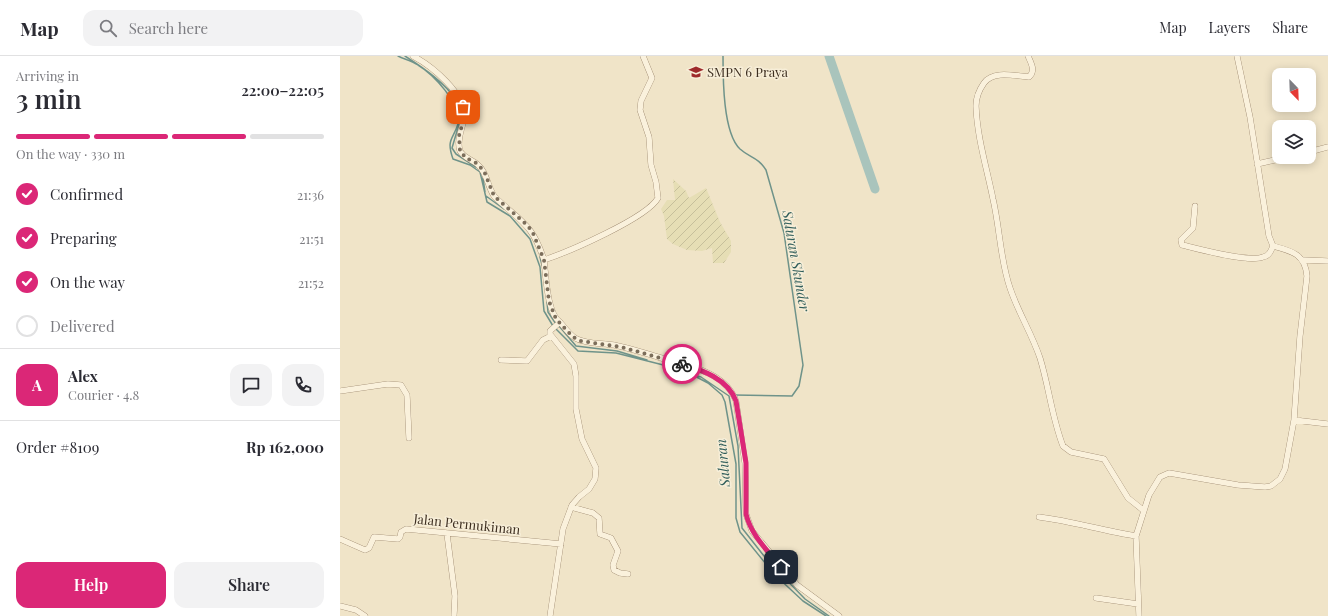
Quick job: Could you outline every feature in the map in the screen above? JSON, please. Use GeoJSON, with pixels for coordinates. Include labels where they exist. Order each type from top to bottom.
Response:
{"type":"FeatureCollection","features":[{"type":"Feature","properties":{"kind":"street"},"geometry":{"type":"LineString","coordinates":[[413,56],[425,62],[440,75],[461,102],[464,114],[459,136],[460,151],[466,158],[476,163],[484,171],[494,196],[528,226],[535,237],[544,260],[549,301],[554,315],[559,323],[573,337],[581,341],[621,347],[698,368],[716,378],[733,394],[736,401],[746,463],[746,514],[752,531],[797,585],[839,616]]}},
{"type":"Feature","properties":{"kind":"street"},"geometry":{"type":"LineString","coordinates":[[544,260],[561,254],[625,224],[650,206],[658,198],[656,182],[651,165],[649,137],[640,110],[641,101],[652,78],[643,56]]}},
{"type":"Feature","properties":{"kind":"street"},"geometry":{"type":"LineString","coordinates":[[1028,56],[1033,69],[1032,74],[1029,77],[1000,75],[991,77],[984,83],[977,96],[976,106],[981,142],[986,170],[994,200],[1004,268],[1010,289],[1040,357],[1063,446],[1071,452],[1104,459],[1128,498],[1143,510]]}},
{"type":"Feature","properties":{"kind":"street"},"geometry":{"type":"LineString","coordinates":[[1195,206],[1194,223],[1181,240],[1182,245],[1228,256],[1261,258],[1270,252],[1273,246],[1269,236],[1250,118],[1237,56]]}},
{"type":"Feature","properties":{"kind":"street"},"geometry":{"type":"LineString","coordinates":[[1316,150],[1328,147]]}},
{"type":"Feature","properties":{"kind":"street"},"geometry":{"type":"LineString","coordinates":[[1257,164],[1272,161]]}},
{"type":"Feature","properties":{"kind":"street"},"geometry":{"type":"LineString","coordinates":[[1273,246],[1294,253],[1303,260],[1328,261]]}},
{"type":"Feature","properties":{"kind":"street"},"geometry":{"type":"LineString","coordinates":[[1140,616],[1138,604],[1136,536],[1143,510],[1156,483],[1164,475],[1169,473],[1238,485],[1265,488],[1271,486],[1280,479],[1285,469],[1294,420],[1300,336],[1307,276],[1303,260]]}},
{"type":"Feature","properties":{"kind":"street"},"geometry":{"type":"LineString","coordinates":[[501,360],[527,361],[543,340],[559,323]]}},
{"type":"Feature","properties":{"kind":"street"},"geometry":{"type":"LineString","coordinates":[[550,333],[574,364],[576,376],[576,409],[582,439],[596,468],[595,480],[589,489],[579,497],[571,508],[563,529],[550,616]]}},
{"type":"Feature","properties":{"kind":"street"},"geometry":{"type":"LineString","coordinates":[[340,391],[388,384],[401,385],[407,395],[409,438]]}},
{"type":"Feature","properties":{"kind":"street"},"geometry":{"type":"LineString","coordinates":[[1294,420],[1328,424]]}},
{"type":"Feature","properties":{"kind":"street"},"geometry":{"type":"LineString","coordinates":[[571,508],[593,512],[599,518],[600,534],[611,538],[618,551],[613,566],[614,570],[620,573],[628,574]]}},
{"type":"Feature","properties":{"kind":"street"},"geometry":{"type":"LineString","coordinates":[[1039,517],[1060,519],[1108,532],[1136,536]]}},
{"type":"Feature","properties":{"kind":"street","name":"Jalan Permukiman"},"geometry":{"type":"LineString","coordinates":[[340,539],[365,550],[369,548],[374,537],[398,539],[401,532],[406,529],[561,544]]}},
{"type":"Feature","properties":{"kind":"street"},"geometry":{"type":"LineString","coordinates":[[447,534],[455,596],[454,615]]}},
{"type":"Feature","properties":{"kind":"street"},"geometry":{"type":"LineString","coordinates":[[1096,598],[1138,604]]}},
{"type":"Feature","properties":{"kind":"street"},"geometry":{"type":"LineString","coordinates":[[340,606],[356,610],[366,616]]}},
{"type":"Feature","properties":{"kind":"shaded area"},"geometry":{"type":"Polygon","coordinates":[[[673,179],[686,191],[689,198],[706,188],[720,222],[731,241],[731,252],[724,263],[713,263],[712,248],[702,251],[687,250],[673,244],[667,239],[664,216],[661,209],[667,200],[675,200],[673,179]]]}},
{"type":"Feature","properties":{"kind":"waterway","name":"Saluran"},"geometry":{"type":"LineString","coordinates":[[398,56],[413,62],[424,69],[438,82],[451,99],[458,116],[458,124],[450,143],[453,159],[470,165],[480,172],[487,202],[510,216],[530,239],[540,267],[544,311],[553,326]]}},
{"type":"Feature","properties":{"kind":"waterway","name":"Saluran"},"geometry":{"type":"LineString","coordinates":[[405,56],[427,71],[447,88],[458,102]]}},
{"type":"Feature","properties":{"kind":"waterway","name":"Saluran Skunder"},"geometry":{"type":"LineString","coordinates":[[723,56],[725,105],[730,131],[734,141],[740,149],[757,160],[766,170],[784,233],[803,365],[799,386],[792,396],[734,395]]}},
{"type":"Feature","properties":{"kind":"waterway"},"geometry":{"type":"LineString","coordinates":[[829,56],[875,189]]}},
{"type":"Feature","properties":{"kind":"waterway","name":"Saluran"},"geometry":{"type":"LineString","coordinates":[[462,114],[452,148],[456,154],[476,167]]}},
{"type":"Feature","properties":{"kind":"waterway","name":"Saluran"},"geometry":{"type":"LineString","coordinates":[[483,178],[485,192]]}},
{"type":"Feature","properties":{"kind":"waterway","name":"Saluran"},"geometry":{"type":"LineString","coordinates":[[486,196],[504,209]]}},
{"type":"Feature","properties":{"kind":"waterway","name":"Saluran"},"geometry":{"type":"LineString","coordinates":[[540,257],[542,265]]}},
{"type":"Feature","properties":{"kind":"waterway","name":"Saluran"},"geometry":{"type":"LineString","coordinates":[[547,302],[548,312],[556,324]]}},
{"type":"Feature","properties":{"kind":"waterway","name":"Saluran"},"geometry":{"type":"LineString","coordinates":[[559,326],[576,346],[617,351],[647,360]]}},
{"type":"Feature","properties":{"kind":"waterway","name":"Saluran"},"geometry":{"type":"LineString","coordinates":[[556,329],[578,351],[616,353],[683,370],[708,383],[722,395],[725,402],[736,464],[736,518],[740,532],[774,574],[803,601],[826,616]]}},
{"type":"Feature","properties":{"kind":"waterway","name":"Saluran"},"geometry":{"type":"LineString","coordinates":[[677,369],[685,372]]}},
{"type":"Feature","properties":{"kind":"waterway"},"geometry":{"type":"LineString","coordinates":[[694,375],[701,377],[729,396],[738,446],[742,528],[768,561],[805,599],[829,616]]}},
{"type":"Feature","properties":{"kind":"way so far"},"geometry":{"type":"LineString","coordinates":[[463,107],[464,118],[459,136],[460,151],[466,158],[476,163],[484,171],[490,190],[498,201],[513,212],[528,226],[533,233],[544,260],[549,301],[556,319],[573,337],[581,341],[621,347],[682,364]]}},
{"type":"Feature","properties":{"kind":"place","name":"SMPN 6 Praya"},"geometry":{"type":"Point","coordinates":[696,72]}},
{"type":"Feature","properties":{"kind":"route"},"geometry":{"type":"LineString","coordinates":[[682,364],[698,368],[716,378],[733,394],[736,401],[746,463],[746,514],[752,531],[781,567]]}}]}
